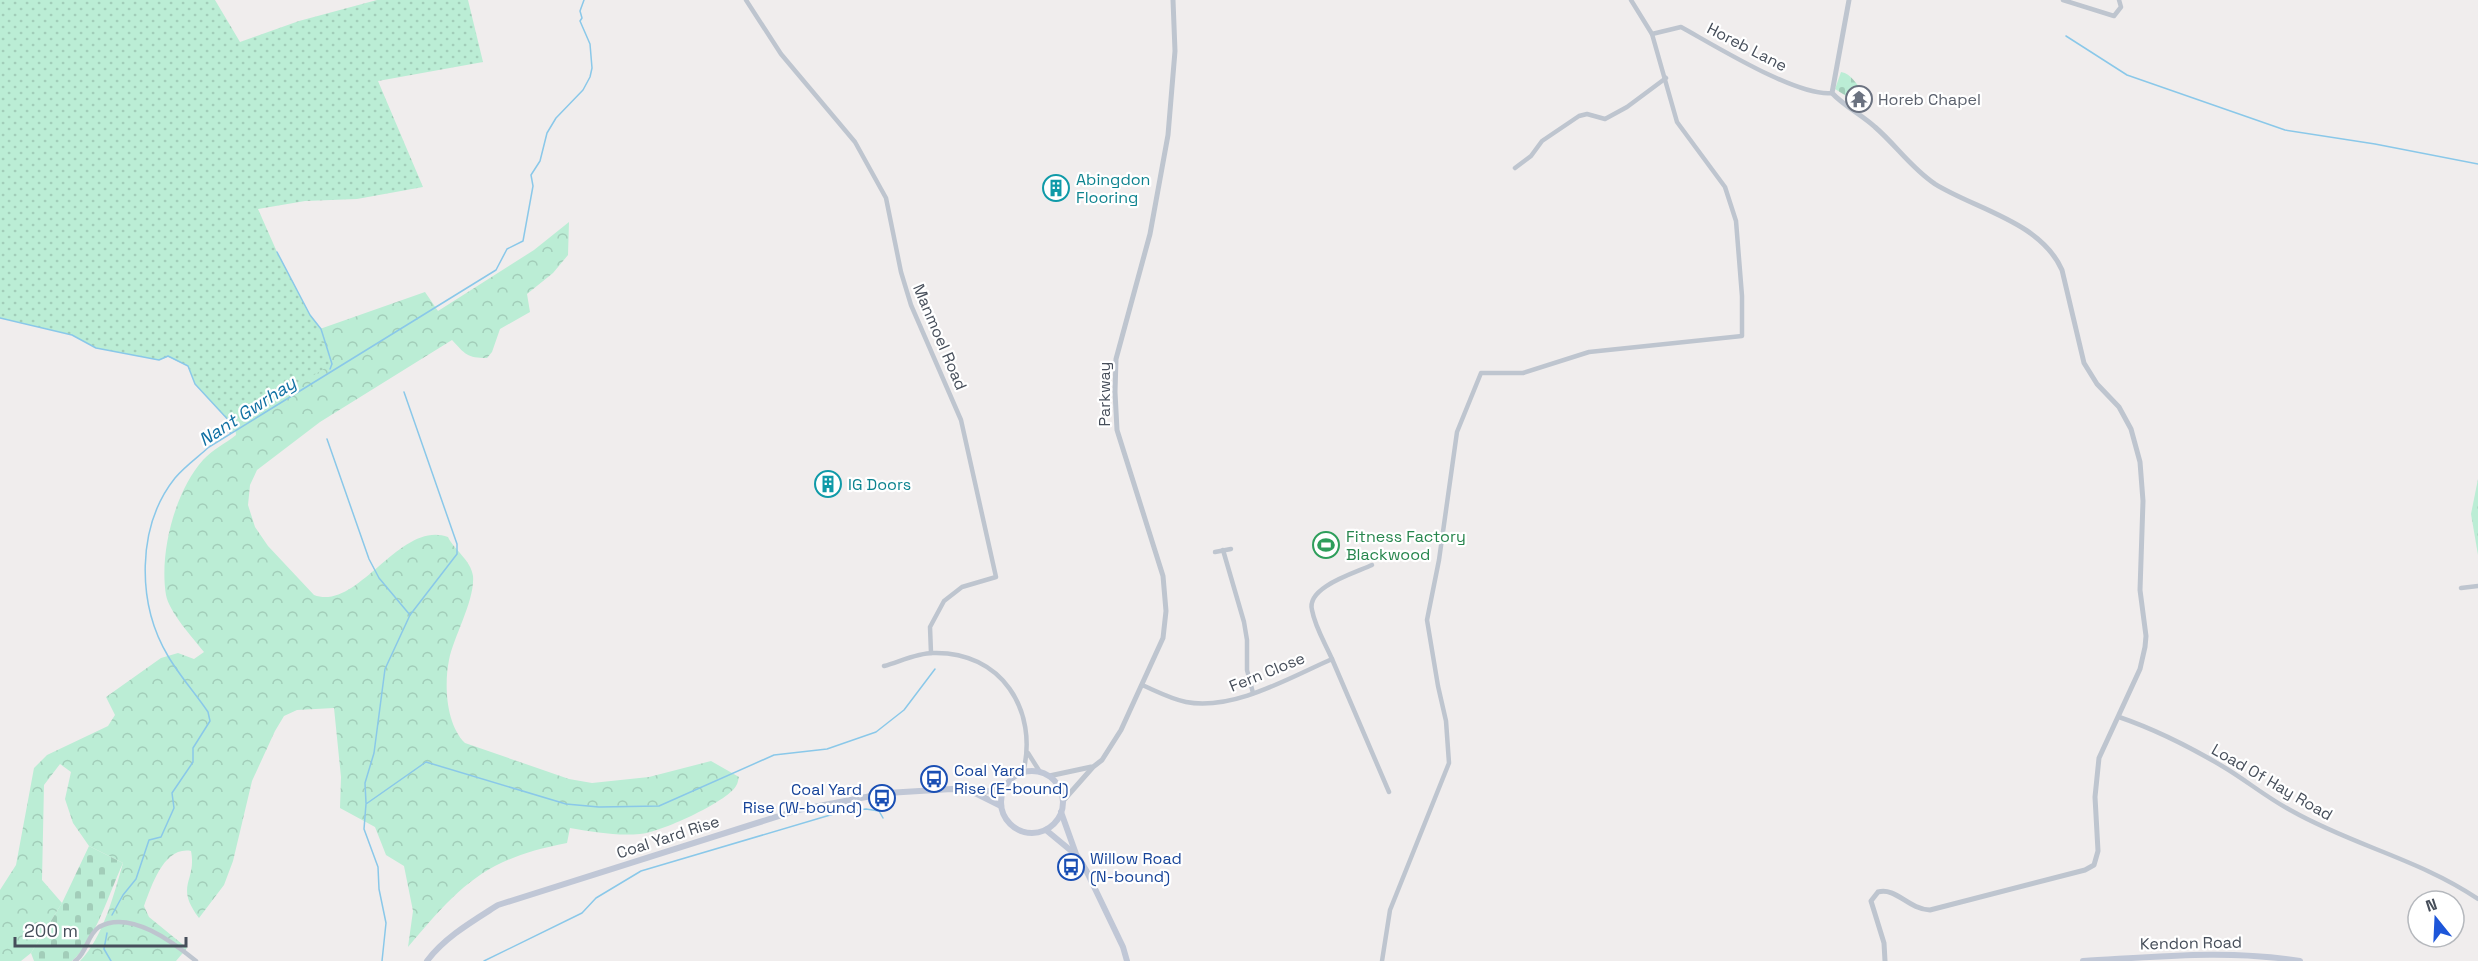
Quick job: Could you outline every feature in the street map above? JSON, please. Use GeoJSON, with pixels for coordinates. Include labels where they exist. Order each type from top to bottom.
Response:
{"type":"FeatureCollection","features":[{"type":"Feature","properties":{"kind":"main road"},"geometry":{"type":"LineString","coordinates":[[1040,772],[1049,776],[1056,783],[1063,801],[1061,812],[1046,830],[1036,833],[1020,830],[1008,822],[1001,806],[1006,786],[1016,776],[1023,773],[1040,772]]}},
{"type":"Feature","properties":{"kind":"main road","name":"Coal Yard Rise"},"geometry":{"type":"LineString","coordinates":[[973,793],[1006,786]]}},
{"type":"Feature","properties":{"kind":"main road","name":"Coal Yard Rise"},"geometry":{"type":"LineString","coordinates":[[427,961],[465,926],[498,905],[798,810],[887,793],[952,789],[973,793],[1001,806]]}},
{"type":"Feature","properties":{"kind":"main road"},"geometry":{"type":"LineString","coordinates":[[1061,812],[1076,854],[1124,947],[1127,961]]}},
{"type":"Feature","properties":{"kind":"main road"},"geometry":{"type":"LineString","coordinates":[[1046,830],[1076,854]]}},
{"type":"Feature","properties":{"kind":"main road","name":"Kendon Road"},"geometry":{"type":"LineString","coordinates":[[2083,961],[2208,953],[2272,956],[2300,961]]}},
{"type":"Feature","properties":{"kind":"street","name":"Manmoel Road"},"geometry":{"type":"LineString","coordinates":[[746,0],[781,54],[855,142],[876,177],[886,198],[901,272],[911,305],[961,420],[996,577],[962,588],[944,601],[930,627],[931,653]]}},
{"type":"Feature","properties":{"kind":"street","name":"Parkway"},"geometry":{"type":"LineString","coordinates":[[1063,801],[1102,760],[1121,730],[1163,638],[1166,611],[1158,556],[1117,429],[1116,358],[1150,234],[1168,135],[1175,51],[1173,0]]}},
{"type":"Feature","properties":{"kind":"street"},"geometry":{"type":"LineString","coordinates":[[1382,961],[1390,910],[1449,763],[1446,721],[1427,620],[1439,560],[1457,432],[1481,373],[1523,373],[1588,351],[1742,336],[1742,286],[1736,221],[1725,187],[1677,122],[1652,34],[1631,0]]}},
{"type":"Feature","properties":{"kind":"street"},"geometry":{"type":"LineString","coordinates":[[1850,0],[1832,93],[1874,125],[1923,175],[1952,193],[2016,224],[2046,247],[2058,261],[2062,270],[2080,354],[2088,372],[2119,407],[2131,429],[2140,462],[2143,501],[2140,590],[2146,636],[2145,647],[2140,669],[2106,741],[2096,768],[2095,825],[2098,851],[2094,864],[2085,870],[1930,910],[1915,908],[1891,891],[1878,892],[1871,901],[1884,943],[1885,961]]}},
{"type":"Feature","properties":{"kind":"street"},"geometry":{"type":"LineString","coordinates":[[2063,0],[2115,16],[2121,8],[2119,0]]}},
{"type":"Feature","properties":{"kind":"street","name":"Horeb Lane"},"geometry":{"type":"LineString","coordinates":[[1652,34],[1682,27],[1766,74],[1819,92],[1832,93]]}},
{"type":"Feature","properties":{"kind":"street"},"geometry":{"type":"LineString","coordinates":[[1515,168],[1531,156],[1542,141],[1579,116],[1587,114],[1605,119],[1627,107],[1666,78]]}},
{"type":"Feature","properties":{"kind":"street"},"geometry":{"type":"LineString","coordinates":[[1215,552],[1231,549]]}},
{"type":"Feature","properties":{"kind":"street"},"geometry":{"type":"LineString","coordinates":[[1223,550],[1244,622],[1247,670],[1253,693]]}},
{"type":"Feature","properties":{"kind":"street","name":"Fern Close"},"geometry":{"type":"LineString","coordinates":[[1372,565],[1324,587],[1313,598],[1312,611],[1389,792]]}},
{"type":"Feature","properties":{"kind":"street"},"geometry":{"type":"LineString","coordinates":[[2461,588],[2478,586]]}},
{"type":"Feature","properties":{"kind":"street"},"geometry":{"type":"LineString","coordinates":[[884,666],[931,653],[954,655],[982,663],[1016,696],[1026,727],[1028,753],[1023,773]]}},
{"type":"Feature","properties":{"kind":"street","name":"Fern Close"},"geometry":{"type":"LineString","coordinates":[[1142,686],[1184,702],[1224,702],[1253,693],[1332,659]]}},
{"type":"Feature","properties":{"kind":"street","name":"Load Of Hay Road"},"geometry":{"type":"LineString","coordinates":[[2119,717],[2223,766],[2291,811],[2411,863],[2478,899]]}},
{"type":"Feature","properties":{"kind":"street"},"geometry":{"type":"LineString","coordinates":[[1028,753],[1040,772]]}},
{"type":"Feature","properties":{"kind":"street"},"geometry":{"type":"LineString","coordinates":[[1049,776],[1093,767]]}},
{"type":"Feature","properties":{"kind":"street"},"geometry":{"type":"LineString","coordinates":[[75,961],[99,927],[116,923],[131,924],[158,933],[196,961]]}},
{"type":"Feature","properties":{"kind":"green space"},"geometry":{"type":"Polygon","coordinates":[[[0,0],[215,0],[240,42],[299,21],[377,0],[468,0],[483,62],[378,81],[423,187],[357,199],[305,201],[258,209],[277,252],[310,315],[321,329],[332,364],[300,390],[230,433],[232,424],[195,384],[188,366],[168,357],[159,360],[96,348],[72,335],[0,318],[0,0]]]}},
{"type":"Feature","properties":{"kind":"green space"},"geometry":{"type":"Polygon","coordinates":[[[1841,72],[1851,77],[1863,90],[1861,95],[1856,92],[1851,99],[1835,89],[1841,72]]]}},
{"type":"Feature","properties":{"kind":"green space"},"geometry":{"type":"Polygon","coordinates":[[[569,222],[568,255],[553,273],[527,294],[530,312],[500,329],[492,352],[487,358],[467,354],[452,340],[320,422],[257,470],[250,485],[248,505],[255,527],[268,546],[314,595],[330,597],[347,591],[413,541],[430,535],[448,537],[466,560],[473,576],[468,607],[449,660],[447,681],[450,715],[465,743],[569,779],[592,783],[649,777],[711,761],[739,777],[736,786],[730,793],[707,808],[676,823],[649,832],[614,834],[570,828],[567,843],[515,857],[476,878],[444,907],[408,947],[413,911],[404,866],[386,855],[375,827],[340,808],[341,777],[334,708],[297,710],[284,716],[275,731],[252,781],[233,861],[224,885],[199,918],[188,898],[187,890],[192,861],[191,851],[182,851],[173,855],[166,861],[155,878],[144,906],[149,917],[187,948],[176,961],[80,961],[101,928],[112,902],[123,863],[89,846],[73,823],[65,799],[71,772],[60,764],[44,785],[42,880],[62,903],[31,953],[21,961],[0,961],[0,890],[16,865],[34,768],[47,755],[108,726],[115,715],[106,697],[161,658],[178,653],[194,659],[204,652],[182,625],[168,602],[164,578],[171,523],[184,488],[203,460],[236,435],[235,424],[330,365],[317,330],[425,292],[438,311],[534,250],[569,222]]]}},
{"type":"Feature","properties":{"kind":"green space"},"geometry":{"type":"Polygon","coordinates":[[[2478,479],[2478,555],[2471,514],[2478,479]]]}},
{"type":"Feature","properties":{"kind":"green space"},"geometry":{"type":"Polygon","coordinates":[[[89,846],[123,863],[95,929],[72,961],[34,961],[31,953],[62,903],[89,846]]]}},
{"type":"Feature","properties":{"kind":"waterway","name":"Nant Gwrhay"},"geometry":{"type":"LineString","coordinates":[[112,915],[123,895],[136,879],[149,840],[161,837],[174,808],[172,793],[193,762],[193,748],[210,721],[208,712],[168,656],[158,635],[146,590],[147,542],[162,498],[175,478],[209,447],[496,270],[507,249],[523,241],[533,186],[531,175],[540,161],[547,133],[556,118],[583,90],[590,77],[592,68],[590,44],[580,21],[582,18],[580,11],[584,0]]}},
{"type":"Feature","properties":{"kind":"waterway"},"geometry":{"type":"LineString","coordinates":[[2066,36],[2127,75],[2285,130],[2375,144],[2478,164]]}},
{"type":"Feature","properties":{"kind":"waterway"},"geometry":{"type":"LineString","coordinates":[[277,252],[310,315],[321,329],[332,364],[330,369]]}},
{"type":"Feature","properties":{"kind":"waterway"},"geometry":{"type":"LineString","coordinates":[[0,318],[72,335],[96,348],[159,360],[168,356],[188,366],[195,384],[232,424],[230,433]]}},
{"type":"Feature","properties":{"kind":"waterway"},"geometry":{"type":"LineString","coordinates":[[404,392],[457,544],[457,554],[410,615]]}},
{"type":"Feature","properties":{"kind":"waterway"},"geometry":{"type":"LineString","coordinates":[[327,439],[369,559],[379,578],[410,615],[385,669],[374,753],[365,783],[366,803]]}},
{"type":"Feature","properties":{"kind":"waterway"},"geometry":{"type":"LineString","coordinates":[[382,961],[386,923],[379,889],[378,867],[364,829],[366,804],[426,762],[566,804],[599,807],[659,806],[774,755],[827,749],[876,732],[904,710],[935,669]]}},
{"type":"Feature","properties":{"kind":"waterway"},"geometry":{"type":"LineString","coordinates":[[484,961],[582,913],[596,898],[641,871],[837,813],[866,809],[879,811],[883,818]]}},
{"type":"Feature","properties":{"kind":"waterway","name":"Nant Gwrhay"},"geometry":{"type":"LineString","coordinates":[[107,933],[104,949],[111,961]]}},
{"type":"Feature","properties":{"kind":"place","name":"Horeb Chapel"},"geometry":{"type":"Point","coordinates":[1859,99]}},
{"type":"Feature","properties":{"kind":"place","name":"Abingdon Flooring"},"geometry":{"type":"Point","coordinates":[1056,188]}},
{"type":"Feature","properties":{"kind":"place","name":"IG Doors"},"geometry":{"type":"Point","coordinates":[828,484]}},
{"type":"Feature","properties":{"kind":"place","name":"Fitness Factory Blackwood"},"geometry":{"type":"Point","coordinates":[1326,545]}},
{"type":"Feature","properties":{"kind":"place","name":"Coal Yard Rise (E-bound)"},"geometry":{"type":"Point","coordinates":[934,779]}},
{"type":"Feature","properties":{"kind":"place","name":"Coal Yard Rise (W-bound)"},"geometry":{"type":"Point","coordinates":[882,798]}},
{"type":"Feature","properties":{"kind":"place","name":"Willow Road (N-bound)"},"geometry":{"type":"Point","coordinates":[1071,867]}}]}
